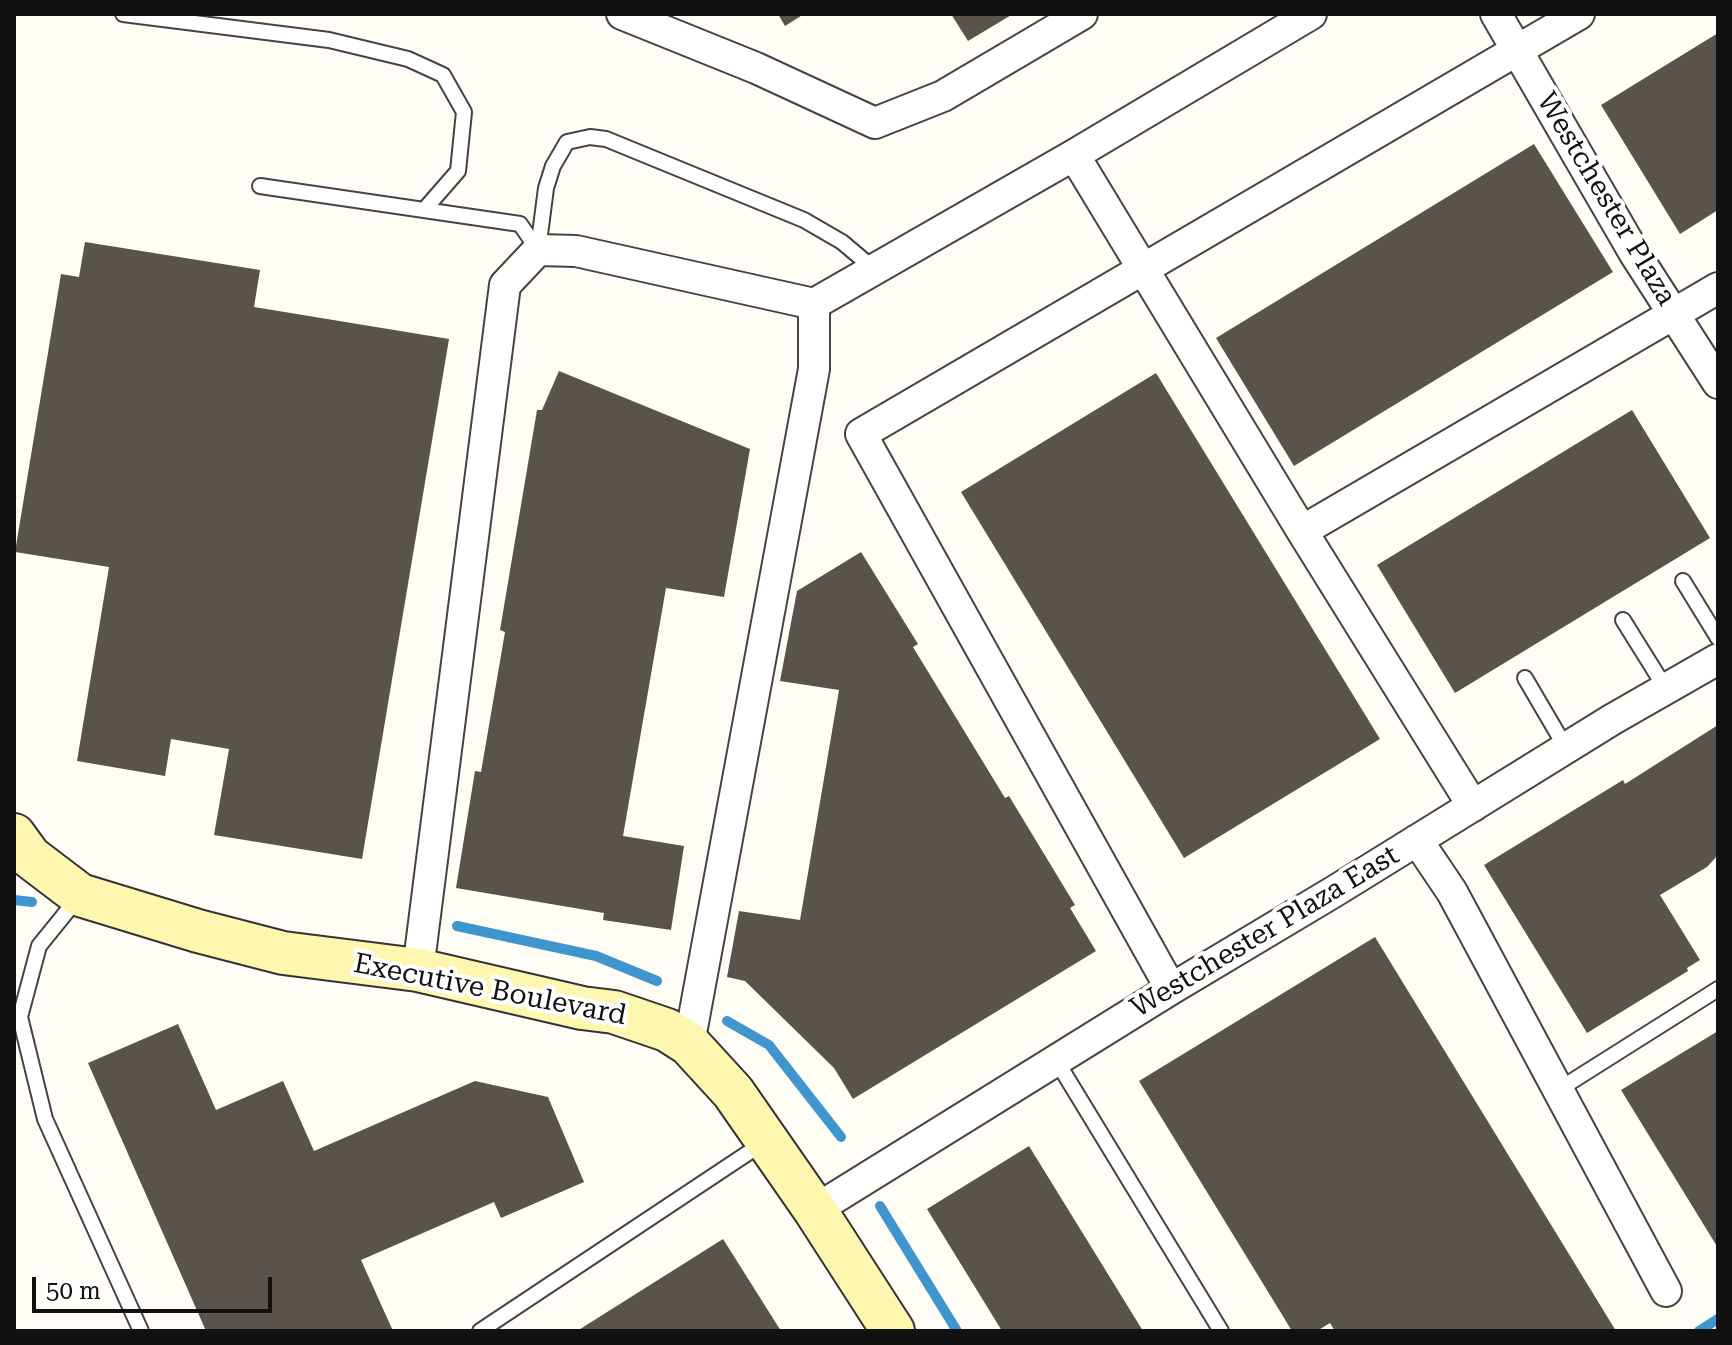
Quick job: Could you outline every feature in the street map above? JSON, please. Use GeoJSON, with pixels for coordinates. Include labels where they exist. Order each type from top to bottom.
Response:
{"type":"FeatureCollection","features":[{"type":"Feature","properties":{"kind":"street"},"geometry":{"type":"LineString","coordinates":[[622,14],[756,68],[875,123],[943,96],[1082,14]]}},
{"type":"Feature","properties":{"kind":"street"},"geometry":{"type":"LineString","coordinates":[[418,970],[505,285],[538,250],[576,251],[814,304],[1311,14]]}},
{"type":"Feature","properties":{"kind":"street","name":"Westchester Plaza"},"geometry":{"type":"LineString","coordinates":[[1496,14],[1635,254],[1718,383]]}},
{"type":"Feature","properties":{"kind":"street"},"geometry":{"type":"LineString","coordinates":[[1171,989],[861,434],[1579,14]]}},
{"type":"Feature","properties":{"kind":"street"},"geometry":{"type":"LineString","coordinates":[[1074,155],[1473,806]]}},
{"type":"Feature","properties":{"kind":"street"},"geometry":{"type":"LineString","coordinates":[[1302,531],[1718,288]]}},
{"type":"Feature","properties":{"kind":"street"},"geometry":{"type":"LineString","coordinates":[[689,1044],[814,369],[814,304]]}},
{"type":"Feature","properties":{"kind":"street","name":"Westchester Plaza East"},"geometry":{"type":"LineString","coordinates":[[815,1210],[1171,989],[1718,659]]}},
{"type":"Feature","properties":{"kind":"street","name":"Executive Boulevard"},"geometry":{"type":"LineString","coordinates":[[14,835],[30,857],[80,895],[198,931],[283,953],[418,970],[582,1008],[614,1012],[667,1030],[689,1044],[733,1092],[815,1210],[893,1331]]}},
{"type":"Feature","properties":{"kind":"street"},"geometry":{"type":"LineString","coordinates":[[1417,840],[1452,892],[1666,1291]]}},
{"type":"Feature","properties":{"kind":"lane"},"geometry":{"type":"LineString","coordinates":[[123,14],[329,40],[408,59],[443,75],[464,112],[458,171],[424,210]]}},
{"type":"Feature","properties":{"kind":"lane"},"geometry":{"type":"LineString","coordinates":[[538,250],[546,188],[556,158],[567,142],[590,137],[606,139],[804,220],[842,242],[874,269]]}},
{"type":"Feature","properties":{"kind":"lane"},"geometry":{"type":"LineString","coordinates":[[260,186],[520,224],[538,250]]}},
{"type":"Feature","properties":{"kind":"lane"},"geometry":{"type":"LineString","coordinates":[[1683,581],[1718,638]]}},
{"type":"Feature","properties":{"kind":"lane"},"geometry":{"type":"LineString","coordinates":[[1623,620],[1666,689]]}},
{"type":"Feature","properties":{"kind":"lane"},"geometry":{"type":"LineString","coordinates":[[1525,678],[1566,748]]}},
{"type":"Feature","properties":{"kind":"lane"},"geometry":{"type":"LineString","coordinates":[[80,895],[39,946],[20,1017],[45,1119],[141,1331]]}},
{"type":"Feature","properties":{"kind":"lane"},"geometry":{"type":"LineString","coordinates":[[1558,1090],[1718,989]]}},
{"type":"Feature","properties":{"kind":"lane"},"geometry":{"type":"LineString","coordinates":[[1056,1060],[1221,1331]]}},
{"type":"Feature","properties":{"kind":"lane"},"geometry":{"type":"LineString","coordinates":[[480,1331],[767,1141]]}},
{"type":"Feature","properties":{"kind":"building"},"geometry":{"type":"Polygon","coordinates":[[[778,14],[804,14],[785,26],[778,14]]]}},
{"type":"Feature","properties":{"kind":"building"},"geometry":{"type":"Polygon","coordinates":[[[951,14],[1013,14],[968,41],[951,14]]]}},
{"type":"Feature","properties":{"kind":"building"},"geometry":{"type":"Polygon","coordinates":[[[1718,33],[1718,210],[1680,234],[1601,105],[1718,33]]]}},
{"type":"Feature","properties":{"kind":"building"},"geometry":{"type":"Polygon","coordinates":[[[1534,144],[1613,272],[1294,466],[1216,338],[1534,144]]]}},
{"type":"Feature","properties":{"kind":"building"},"geometry":{"type":"Polygon","coordinates":[[[85,242],[260,270],[254,307],[449,339],[362,859],[214,835],[229,749],[171,739],[165,776],[77,761],[109,567],[15,552],[61,274],[79,277],[85,242]]]}},
{"type":"Feature","properties":{"kind":"building"},"geometry":{"type":"Polygon","coordinates":[[[559,371],[750,449],[724,597],[666,588],[623,836],[684,846],[671,930],[603,920],[604,913],[456,888],[475,771],[481,772],[505,632],[500,630],[537,410],[542,410],[559,371]]]}},
{"type":"Feature","properties":{"kind":"building"},"geometry":{"type":"Polygon","coordinates":[[[1156,373],[1380,739],[1184,858],[961,492],[1156,373]]]}},
{"type":"Feature","properties":{"kind":"building"},"geometry":{"type":"Polygon","coordinates":[[[1632,410],[1710,538],[1455,693],[1377,565],[1632,410]]]}},
{"type":"Feature","properties":{"kind":"building"},"geometry":{"type":"Polygon","coordinates":[[[861,552],[918,644],[913,647],[1075,905],[1070,908],[1096,951],[853,1099],[834,1068],[745,981],[727,977],[739,911],[800,920],[839,690],[780,681],[797,591],[861,552]]]}},
{"type":"Feature","properties":{"kind":"building"},"geometry":{"type":"Polygon","coordinates":[[[1718,725],[1718,855],[1707,867],[1660,895],[1700,960],[1687,968],[1688,971],[1587,1033],[1484,865],[1623,780],[1625,784],[1718,725]]]}},
{"type":"Feature","properties":{"kind":"building"},"geometry":{"type":"Polygon","coordinates":[[[1375,937],[1616,1331],[1335,1331],[1330,1323],[1317,1331],[1292,1331],[1139,1081],[1375,937]]]}},
{"type":"Feature","properties":{"kind":"building"},"geometry":{"type":"Polygon","coordinates":[[[178,1024],[216,1110],[283,1081],[314,1151],[475,1081],[548,1097],[584,1182],[501,1218],[494,1202],[361,1260],[393,1331],[206,1331],[88,1063],[178,1024]]]}},
{"type":"Feature","properties":{"kind":"building"},"geometry":{"type":"Polygon","coordinates":[[[1718,1031],[1718,1248],[1621,1090],[1718,1031]]]}},
{"type":"Feature","properties":{"kind":"building"},"geometry":{"type":"Polygon","coordinates":[[[1029,1146],[1143,1331],[1002,1331],[927,1209],[1029,1146]]]}},
{"type":"Feature","properties":{"kind":"building"},"geometry":{"type":"Polygon","coordinates":[[[723,1239],[781,1331],[577,1331],[723,1239]]]}},
{"type":"Feature","properties":{"kind":"waterway"},"geometry":{"type":"LineString","coordinates":[[14,900],[32,902]]}},
{"type":"Feature","properties":{"kind":"waterway"},"geometry":{"type":"LineString","coordinates":[[457,926],[596,956],[657,981]]}},
{"type":"Feature","properties":{"kind":"waterway"},"geometry":{"type":"LineString","coordinates":[[727,1021],[769,1045],[841,1137]]}},
{"type":"Feature","properties":{"kind":"waterway"},"geometry":{"type":"LineString","coordinates":[[880,1206],[957,1331]]}},
{"type":"Feature","properties":{"kind":"waterway"},"geometry":{"type":"LineString","coordinates":[[1699,1331],[1718,1319]]}}]}
